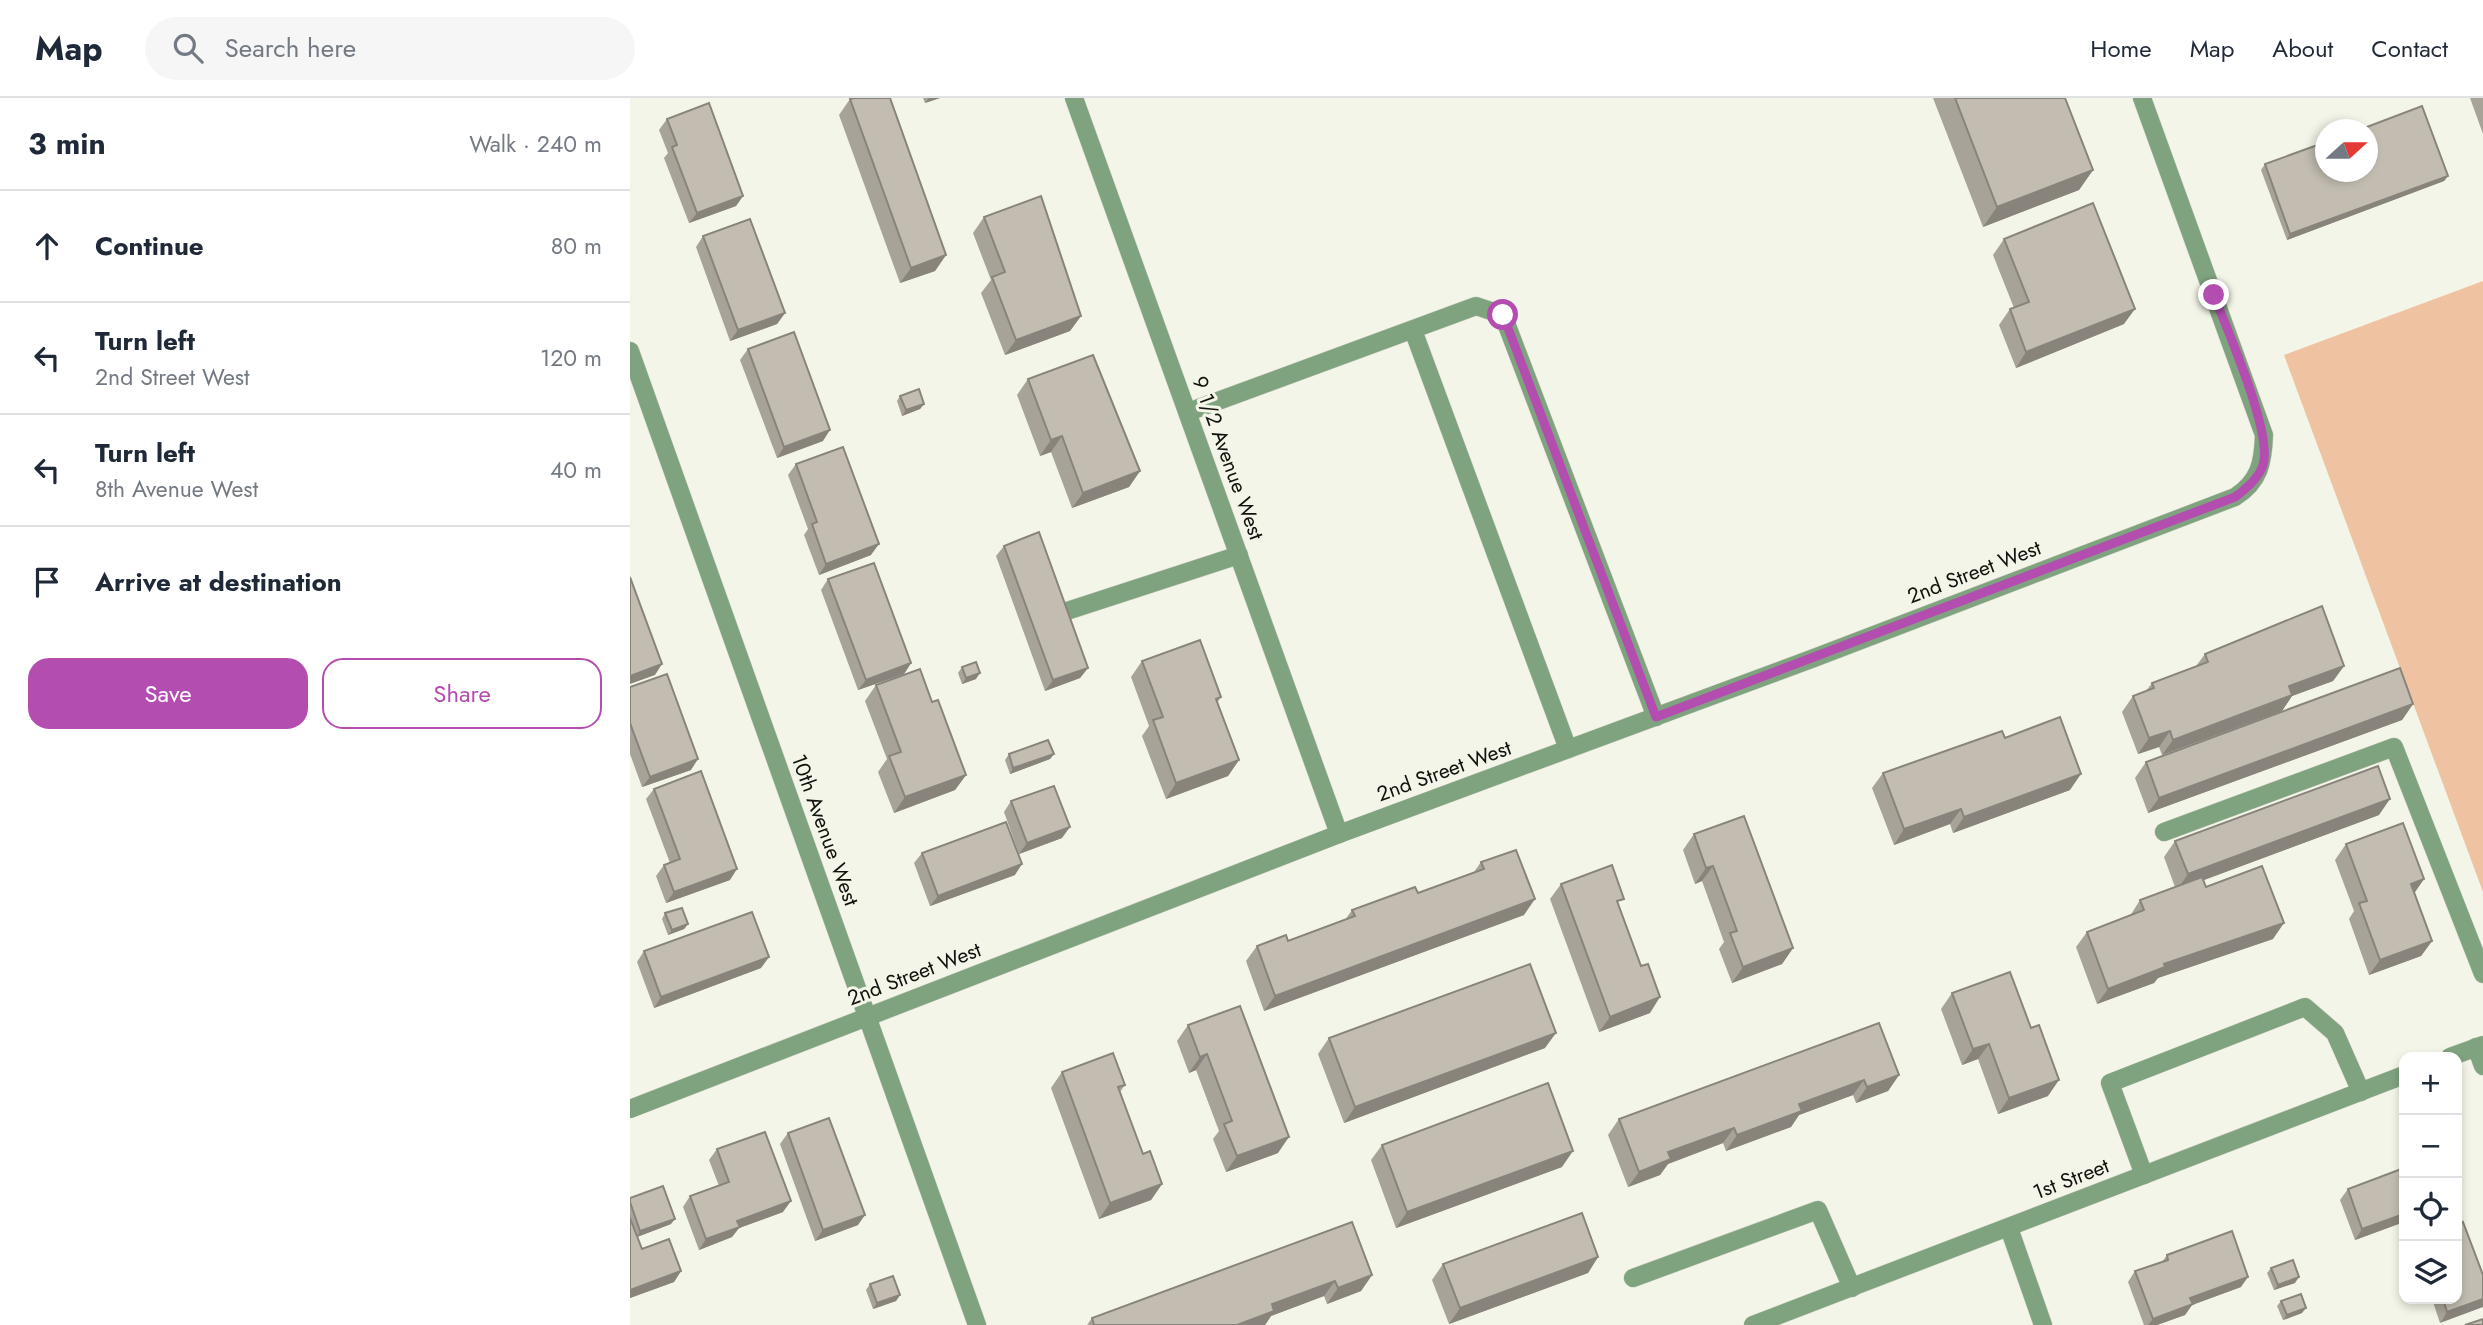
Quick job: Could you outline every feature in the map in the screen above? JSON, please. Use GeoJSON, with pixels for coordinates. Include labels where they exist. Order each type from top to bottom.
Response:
{"type":"FeatureCollection","features":[{"type":"Feature","properties":{"kind":"street","name":"9 1/2 Avenue West"},"geometry":{"type":"LineString","coordinates":[[1074,98],[1339,834]]}},
{"type":"Feature","properties":{"kind":"street","name":"2nd Street West"},"geometry":{"type":"LineString","coordinates":[[630,1109],[1339,834],[2235,497],[2248,488],[2263,465],[2264,435],[2142,98]]}},
{"type":"Feature","properties":{"kind":"street"},"geometry":{"type":"LineString","coordinates":[[1188,412],[1476,306],[1503,315],[1656,717]]}},
{"type":"Feature","properties":{"kind":"street"},"geometry":{"type":"LineString","coordinates":[[1413,330],[1568,749]]}},
{"type":"Feature","properties":{"kind":"street","name":"10th Avenue West"},"geometry":{"type":"LineString","coordinates":[[630,351],[977,1325]]}},
{"type":"Feature","properties":{"kind":"street"},"geometry":{"type":"LineString","coordinates":[[1067,611],[1239,555]]}},
{"type":"Feature","properties":{"kind":"street"},"geometry":{"type":"LineString","coordinates":[[2164,832],[2394,747],[2483,974]]}},
{"type":"Feature","properties":{"kind":"street"},"geometry":{"type":"LineString","coordinates":[[2144,1175],[2109,1083],[2305,1007],[2335,1033],[2361,1092]]}},
{"type":"Feature","properties":{"kind":"street"},"geometry":{"type":"LineString","coordinates":[[2462,1053],[2480,1046],[2483,1066]]}},
{"type":"Feature","properties":{"kind":"street","name":"1st Street"},"geometry":{"type":"LineString","coordinates":[[1754,1325],[2399,1077]]}},
{"type":"Feature","properties":{"kind":"street"},"geometry":{"type":"LineString","coordinates":[[1633,1278],[1818,1209],[1852,1288]]}},
{"type":"Feature","properties":{"kind":"street"},"geometry":{"type":"LineString","coordinates":[[2009,1228],[2043,1325]]}},
{"type":"Feature","properties":{"kind":"shaded area"},"geometry":{"type":"Polygon","coordinates":[[[2483,281],[2483,892],[2284,355],[2483,281]]]}},
{"type":"Feature","properties":{"kind":"building"},"geometry":{"type":"Polygon","coordinates":[[[890,98],[946,255],[911,268],[850,99],[890,98]]]}},
{"type":"Feature","properties":{"kind":"building"},"geometry":{"type":"Polygon","coordinates":[[[1955,98],[2065,98],[2093,170],[1997,207],[1955,98]]]}},
{"type":"Feature","properties":{"kind":"building"},"geometry":{"type":"Polygon","coordinates":[[[709,103],[743,196],[697,213],[672,147],[677,145],[667,119],[709,103]]]}},
{"type":"Feature","properties":{"kind":"building"},"geometry":{"type":"Polygon","coordinates":[[[2422,106],[2448,176],[2290,234],[2265,164],[2315,146],[2315,182],[2378,182],[2378,123],[2422,106]]]}},
{"type":"Feature","properties":{"kind":"building"},"geometry":{"type":"Polygon","coordinates":[[[1041,196],[1081,316],[1016,340],[992,277],[1005,272],[984,217],[1041,196]]]}},
{"type":"Feature","properties":{"kind":"building"},"geometry":{"type":"Polygon","coordinates":[[[2093,203],[2135,309],[2026,352],[2010,309],[2029,302],[2004,239],[2093,203]]]}},
{"type":"Feature","properties":{"kind":"building"},"geometry":{"type":"Polygon","coordinates":[[[750,219],[785,313],[738,330],[703,236],[750,219]]]}},
{"type":"Feature","properties":{"kind":"building"},"geometry":{"type":"Polygon","coordinates":[[[794,332],[830,430],[784,447],[748,349],[794,332]]]}},
{"type":"Feature","properties":{"kind":"building"},"geometry":{"type":"Polygon","coordinates":[[[1093,355],[1140,471],[1083,493],[1062,436],[1051,440],[1028,379],[1093,355]]]}},
{"type":"Feature","properties":{"kind":"building"},"geometry":{"type":"Polygon","coordinates":[[[919,389],[924,404],[906,410],[900,396],[919,389]]]}},
{"type":"Feature","properties":{"kind":"building"},"geometry":{"type":"Polygon","coordinates":[[[843,447],[879,544],[826,564],[812,524],[817,522],[796,464],[843,447]]]}},
{"type":"Feature","properties":{"kind":"building"},"geometry":{"type":"Polygon","coordinates":[[[1039,532],[1088,668],[1053,680],[1004,546],[1039,532]]]}},
{"type":"Feature","properties":{"kind":"building"},"geometry":{"type":"Polygon","coordinates":[[[874,563],[911,663],[866,680],[828,579],[874,563]]]}},
{"type":"Feature","properties":{"kind":"building"},"geometry":{"type":"Polygon","coordinates":[[[630,577],[662,664],[630,676],[630,577]]]}},
{"type":"Feature","properties":{"kind":"building"},"geometry":{"type":"Polygon","coordinates":[[[2322,606],[2344,666],[2289,686],[2292,695],[2173,740],[2170,731],[2149,738],[2133,696],[2154,688],[2152,683],[2208,662],[2205,654],[2322,606]]]}},
{"type":"Feature","properties":{"kind":"building"},"geometry":{"type":"Polygon","coordinates":[[[1200,640],[1221,697],[1216,699],[1239,760],[1176,783],[1153,720],[1163,717],[1142,661],[1200,640]]]}},
{"type":"Feature","properties":{"kind":"building"},"geometry":{"type":"Polygon","coordinates":[[[976,662],[980,673],[966,678],[962,667],[976,662]]]}},
{"type":"Feature","properties":{"kind":"building"},"geometry":{"type":"Polygon","coordinates":[[[2400,668],[2413,704],[2159,798],[2146,762],[2400,668]]]}},
{"type":"Feature","properties":{"kind":"building"},"geometry":{"type":"Polygon","coordinates":[[[920,669],[932,702],[938,700],[966,775],[905,797],[889,756],[901,752],[876,685],[920,669]]]}},
{"type":"Feature","properties":{"kind":"building"},"geometry":{"type":"Polygon","coordinates":[[[667,674],[698,759],[650,777],[630,723],[630,687],[667,674]]]}},
{"type":"Feature","properties":{"kind":"building"},"geometry":{"type":"Polygon","coordinates":[[[2060,717],[2081,774],[1964,817],[1961,809],[1904,829],[1883,773],[2002,731],[2005,738],[2060,717]]]}},
{"type":"Feature","properties":{"kind":"building"},"geometry":{"type":"Polygon","coordinates":[[[1048,740],[1054,754],[1013,768],[1009,754],[1048,740]]]}},
{"type":"Feature","properties":{"kind":"building"},"geometry":{"type":"Polygon","coordinates":[[[2378,766],[2390,799],[2188,874],[2175,841],[2378,766]]]}},
{"type":"Feature","properties":{"kind":"building"},"geometry":{"type":"Polygon","coordinates":[[[701,771],[737,869],[674,892],[664,865],[680,859],[654,789],[701,771]]]}},
{"type":"Feature","properties":{"kind":"building"},"geometry":{"type":"Polygon","coordinates":[[[1054,786],[1070,827],[1027,843],[1011,801],[1054,786]]]}},
{"type":"Feature","properties":{"kind":"building"},"geometry":{"type":"Polygon","coordinates":[[[1744,816],[1793,948],[1743,967],[1730,933],[1737,931],[1713,866],[1706,868],[1694,834],[1744,816]]]}},
{"type":"Feature","properties":{"kind":"building"},"geometry":{"type":"Polygon","coordinates":[[[1006,822],[1022,864],[938,896],[922,853],[1006,822]]]}},
{"type":"Feature","properties":{"kind":"building"},"geometry":{"type":"Polygon","coordinates":[[[2403,823],[2424,879],[2411,884],[2432,941],[2380,960],[2359,903],[2367,901],[2346,844],[2403,823]]]}},
{"type":"Feature","properties":{"kind":"building"},"geometry":{"type":"Polygon","coordinates":[[[1516,850],[1535,899],[1275,996],[1257,946],[1286,935],[1288,941],[1355,916],[1352,910],[1415,887],[1418,893],[1484,869],[1481,862],[1516,850]]]}},
{"type":"Feature","properties":{"kind":"building"},"geometry":{"type":"Polygon","coordinates":[[[1612,865],[1624,899],[1617,901],[1641,966],[1648,964],[1660,997],[1610,1017],[1561,884],[1612,865]]]}},
{"type":"Feature","properties":{"kind":"building"},"geometry":{"type":"Polygon","coordinates":[[[2262,866],[2284,923],[2164,964],[2165,967],[2108,989],[2087,932],[2144,910],[2140,900],[2202,877],[2206,887],[2262,866]]]}},
{"type":"Feature","properties":{"kind":"building"},"geometry":{"type":"Polygon","coordinates":[[[682,908],[688,924],[672,930],[665,913],[682,908]]]}},
{"type":"Feature","properties":{"kind":"building"},"geometry":{"type":"Polygon","coordinates":[[[752,912],[769,957],[661,997],[644,951],[752,912]]]}},
{"type":"Feature","properties":{"kind":"building"},"geometry":{"type":"Polygon","coordinates":[[[1530,964],[1556,1033],[1355,1107],[1329,1038],[1530,964]]]}},
{"type":"Feature","properties":{"kind":"building"},"geometry":{"type":"Polygon","coordinates":[[[2010,972],[2031,1028],[2039,1025],[2059,1080],[2009,1098],[1989,1044],[1973,1049],[1952,993],[2010,972]]]}},
{"type":"Feature","properties":{"kind":"building"},"geometry":{"type":"Polygon","coordinates":[[[1240,1006],[1289,1137],[1237,1156],[1224,1124],[1232,1121],[1207,1054],[1200,1057],[1188,1025],[1240,1006]]]}},
{"type":"Feature","properties":{"kind":"building"},"geometry":{"type":"Polygon","coordinates":[[[1879,1023],[1899,1075],[1867,1087],[1864,1080],[1799,1104],[1802,1111],[1737,1135],[1734,1128],[1668,1152],[1671,1159],[1639,1172],[1619,1119],[1879,1023]]]}},
{"type":"Feature","properties":{"kind":"building"},"geometry":{"type":"Polygon","coordinates":[[[1113,1053],[1125,1085],[1118,1087],[1143,1154],[1150,1151],[1162,1184],[1110,1203],[1062,1072],[1113,1053]]]}},
{"type":"Feature","properties":{"kind":"building"},"geometry":{"type":"Polygon","coordinates":[[[1548,1083],[1573,1151],[1407,1212],[1382,1145],[1548,1083]]]}},
{"type":"Feature","properties":{"kind":"building"},"geometry":{"type":"Polygon","coordinates":[[[829,1118],[865,1215],[823,1230],[788,1133],[829,1118]]]}},
{"type":"Feature","properties":{"kind":"building"},"geometry":{"type":"Polygon","coordinates":[[[765,1132],[791,1201],[737,1221],[740,1227],[706,1239],[690,1196],[729,1182],[717,1149],[765,1132]]]}},
{"type":"Feature","properties":{"kind":"building"},"geometry":{"type":"Polygon","coordinates":[[[2399,1170],[2399,1216],[2362,1229],[2348,1189],[2399,1170]]]}},
{"type":"Feature","properties":{"kind":"building"},"geometry":{"type":"Polygon","coordinates":[[[663,1186],[675,1219],[640,1231],[630,1198],[663,1186]]]}},
{"type":"Feature","properties":{"kind":"building"},"geometry":{"type":"Polygon","coordinates":[[[1582,1213],[1598,1257],[1460,1308],[1443,1264],[1582,1213]]]}},
{"type":"Feature","properties":{"kind":"building"},"geometry":{"type":"Polygon","coordinates":[[[630,1218],[642,1249],[669,1239],[681,1271],[630,1290],[630,1218]]]}},
{"type":"Feature","properties":{"kind":"building"},"geometry":{"type":"Polygon","coordinates":[[[1352,1222],[1372,1275],[1338,1288],[1335,1281],[1272,1304],[1274,1311],[1237,1325],[1094,1325],[1092,1318],[1352,1222]]]}},
{"type":"Feature","properties":{"kind":"building"},"geometry":{"type":"Polygon","coordinates":[[[2462,1222],[2483,1275],[2483,1299],[2447,1312],[2445,1304],[2462,1304],[2462,1222]]]}},
{"type":"Feature","properties":{"kind":"building"},"geometry":{"type":"Polygon","coordinates":[[[2232,1231],[2248,1277],[2190,1298],[2193,1304],[2153,1319],[2135,1271],[2168,1260],[2167,1255],[2232,1231]]]}},
{"type":"Feature","properties":{"kind":"building"},"geometry":{"type":"Polygon","coordinates":[[[2293,1260],[2299,1277],[2278,1285],[2271,1268],[2293,1260]]]}},
{"type":"Feature","properties":{"kind":"building"},"geometry":{"type":"Polygon","coordinates":[[[893,1276],[900,1295],[877,1303],[870,1284],[893,1276]]]}},
{"type":"Feature","properties":{"kind":"building"},"geometry":{"type":"Polygon","coordinates":[[[2301,1294],[2306,1308],[2287,1315],[2281,1301],[2301,1294]]]}},
{"type":"Feature","properties":{"kind":"building"},"geometry":{"type":"Polygon","coordinates":[[[2483,1319],[2483,1325],[2465,1325],[2483,1319]]]}},
{"type":"Feature","properties":{"kind":"route"},"geometry":{"type":"LineString","coordinates":[[1503,315],[1656,717],[2235,497],[2248,488],[2263,465],[2264,435],[2214,295]]}}]}
